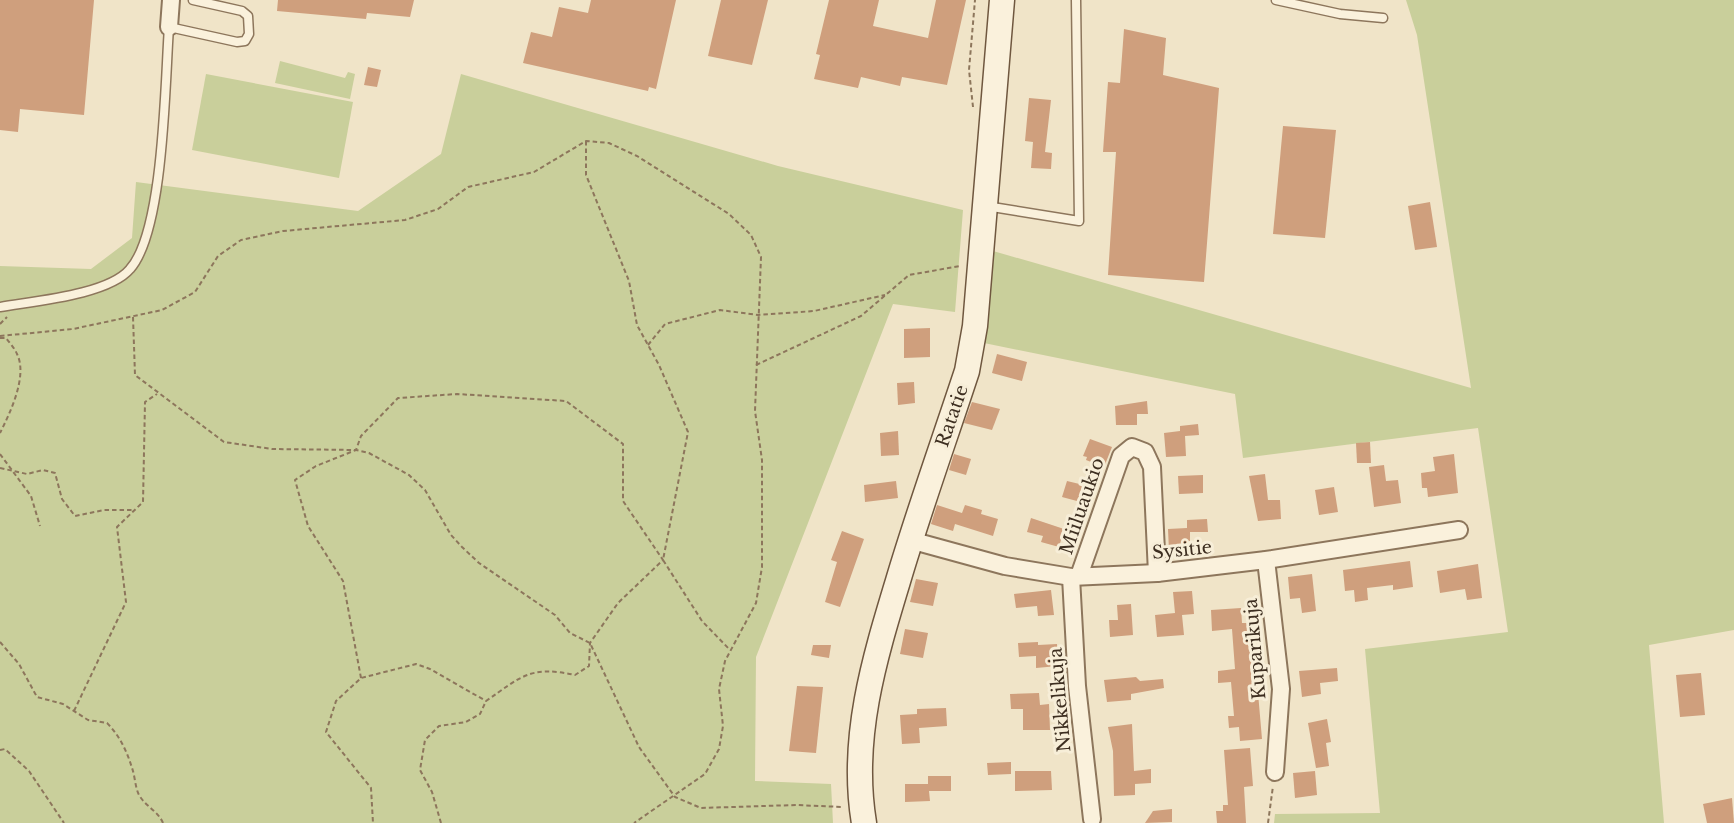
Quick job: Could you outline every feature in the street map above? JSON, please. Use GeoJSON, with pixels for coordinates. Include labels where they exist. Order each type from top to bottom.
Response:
{"type":"FeatureCollection","features":[{"type":"Feature","properties":{"kind":"street"},"geometry":{"type":"LineString","coordinates":[[169,27],[171,0]]}},
{"type":"Feature","properties":{"kind":"street","name":"Ratatie"},"geometry":{"type":"LineString","coordinates":[[854,819],[859,794],[859,757],[869,681],[910,540],[967,372],[975,326],[1002,0]]}},
{"type":"Feature","properties":{"kind":"street","name":"Miiluaukio"},"geometry":{"type":"LineString","coordinates":[[1075,577],[1121,456],[1132,447],[1145,452],[1152,467],[1156,573]]}},
{"type":"Feature","properties":{"kind":"street","name":"Sysitie"},"geometry":{"type":"LineString","coordinates":[[910,540],[1005,566],[1075,577],[1156,573],[1266,560],[1459,530]]}},
{"type":"Feature","properties":{"kind":"street","name":"Kuparikuja"},"geometry":{"type":"LineString","coordinates":[[1266,560],[1281,689],[1275,772]]}},
{"type":"Feature","properties":{"kind":"street","name":"Nikkelikuja"},"geometry":{"type":"LineString","coordinates":[[1075,577],[1077,686],[1092,819]]}},
{"type":"Feature","properties":{"kind":"lane"},"geometry":{"type":"LineString","coordinates":[[0,307],[98,289],[130,270],[148,239],[155,202],[169,27],[237,42],[244,40],[249,34],[250,24],[242,11],[193,0]]}},
{"type":"Feature","properties":{"kind":"lane"},"geometry":{"type":"LineString","coordinates":[[986,206],[1079,221],[1076,0]]}},
{"type":"Feature","properties":{"kind":"lane"},"geometry":{"type":"LineString","coordinates":[[1276,0],[1340,14],[1383,18]]}},
{"type":"Feature","properties":{"kind":"path"},"geometry":{"type":"LineString","coordinates":[[974,109],[970,55],[975,0]]}},
{"type":"Feature","properties":{"kind":"path"},"geometry":{"type":"LineString","coordinates":[[970,55],[981,55]]}},
{"type":"Feature","properties":{"kind":"path"},"geometry":{"type":"LineString","coordinates":[[441,823],[432,792],[420,770],[425,740],[439,726],[466,722],[480,714],[486,701],[527,673],[557,671],[575,675],[589,666],[590,643],[618,603],[663,560],[688,432],[637,325],[629,281],[586,175],[586,141]]}},
{"type":"Feature","properties":{"kind":"path"},"geometry":{"type":"LineString","coordinates":[[0,337],[73,329],[162,310],[195,292],[218,256],[241,240],[283,231],[405,220],[438,209],[468,187],[534,172],[586,141],[609,143],[637,156],[729,214],[751,235],[761,257],[755,411],[762,460],[762,567],[756,603],[730,650],[719,689],[723,726],[719,749],[705,774],[675,797],[634,823]]}},
{"type":"Feature","properties":{"kind":"path"},"geometry":{"type":"LineString","coordinates":[[756,365],[861,316],[909,275],[968,266]]}},
{"type":"Feature","properties":{"kind":"path"},"geometry":{"type":"LineString","coordinates":[[648,345],[665,324],[720,310],[758,315],[814,311],[885,295]]}},
{"type":"Feature","properties":{"kind":"path"},"geometry":{"type":"LineString","coordinates":[[133,316],[135,375],[157,394],[224,442],[273,449],[356,450],[369,453],[409,475],[425,490],[451,535],[462,548],[479,563],[555,615],[570,633],[590,643],[639,747],[675,797],[701,808],[796,805],[843,807]]}},
{"type":"Feature","properties":{"kind":"path"},"geometry":{"type":"LineString","coordinates":[[0,337],[6,338],[19,356],[19,382],[11,411],[0,433]]}},
{"type":"Feature","properties":{"kind":"path"},"geometry":{"type":"LineString","coordinates":[[74,711],[126,602],[117,527],[143,502],[145,402],[157,394]]}},
{"type":"Feature","properties":{"kind":"path"},"geometry":{"type":"LineString","coordinates":[[361,678],[343,581],[308,526],[295,480],[316,466],[356,450],[361,436],[398,398],[457,394],[566,400],[623,444],[623,501],[702,621],[730,650]]}},
{"type":"Feature","properties":{"kind":"path"},"geometry":{"type":"LineString","coordinates":[[0,454],[31,496],[39,526]]}},
{"type":"Feature","properties":{"kind":"path"},"geometry":{"type":"LineString","coordinates":[[0,468],[13,471],[55,473],[62,499],[75,516],[104,510],[135,510]]}},
{"type":"Feature","properties":{"kind":"path"},"geometry":{"type":"LineString","coordinates":[[0,642],[19,664],[37,697],[63,704],[88,720],[107,723],[117,733],[133,769],[138,793],[146,805],[159,814],[163,823]]}},
{"type":"Feature","properties":{"kind":"path"},"geometry":{"type":"LineString","coordinates":[[373,823],[371,788],[326,732],[336,701],[361,678],[416,664],[430,669],[486,701]]}},
{"type":"Feature","properties":{"kind":"path"},"geometry":{"type":"LineString","coordinates":[[0,750],[5,749],[29,771],[64,823]]}},
{"type":"Feature","properties":{"kind":"path"},"geometry":{"type":"LineString","coordinates":[[1268,823],[1275,772]]}},
{"type":"Feature","properties":{"kind":"path"},"geometry":{"type":"LineString","coordinates":[[843,796],[843,807],[854,819]]}},
{"type":"Feature","properties":{"kind":"green space"},"geometry":{"type":"Polygon","coordinates":[[[1406,0],[1734,0],[1734,630],[1649,645],[1664,823],[1274,823],[1275,814],[1380,813],[1365,649],[1508,632],[1478,428],[1243,458],[1235,394],[984,343],[993,251],[1471,388],[1417,35],[1406,0]]]}},
{"type":"Feature","properties":{"kind":"green space"},"geometry":{"type":"Polygon","coordinates":[[[280,61],[345,78],[348,72],[355,74],[350,99],[275,83],[280,61]]]}},
{"type":"Feature","properties":{"kind":"green space"},"geometry":{"type":"Polygon","coordinates":[[[206,74],[353,102],[339,178],[192,150],[206,74]]]}},
{"type":"Feature","properties":{"kind":"green space"},"geometry":{"type":"Polygon","coordinates":[[[461,74],[778,166],[963,210],[955,312],[893,304],[756,657],[755,781],[831,784],[833,823],[0,823],[0,266],[91,269],[132,238],[136,182],[358,211],[441,154],[461,74]]]}},
{"type":"Feature","properties":{"kind":"building"},"geometry":{"type":"Polygon","coordinates":[[[0,0],[94,0],[84,115],[20,109],[18,132],[0,130],[0,0]]]}},
{"type":"Feature","properties":{"kind":"building"},"geometry":{"type":"Polygon","coordinates":[[[278,0],[414,0],[410,17],[367,13],[366,19],[277,11],[278,0]]]}},
{"type":"Feature","properties":{"kind":"building"},"geometry":{"type":"Polygon","coordinates":[[[591,0],[676,0],[656,89],[649,87],[648,91],[523,63],[531,32],[552,37],[559,7],[588,13],[591,0]]]}},
{"type":"Feature","properties":{"kind":"building"},"geometry":{"type":"Polygon","coordinates":[[[721,0],[768,0],[752,65],[708,56],[721,0]]]}},
{"type":"Feature","properties":{"kind":"building"},"geometry":{"type":"Polygon","coordinates":[[[829,0],[879,0],[873,26],[928,38],[936,0],[966,0],[947,85],[902,77],[900,86],[861,77],[858,88],[814,79],[820,55],[816,54],[829,0]]]}},
{"type":"Feature","properties":{"kind":"building"},"geometry":{"type":"Polygon","coordinates":[[[1124,29],[1166,38],[1163,75],[1219,88],[1204,282],[1108,275],[1116,152],[1103,152],[1108,82],[1120,83],[1124,29]]]}},
{"type":"Feature","properties":{"kind":"building"},"geometry":{"type":"Polygon","coordinates":[[[368,67],[381,70],[377,87],[364,85],[368,67]]]}},
{"type":"Feature","properties":{"kind":"building"},"geometry":{"type":"Polygon","coordinates":[[[1029,98],[1051,100],[1045,152],[1052,153],[1051,169],[1031,168],[1033,142],[1025,141],[1029,98]]]}},
{"type":"Feature","properties":{"kind":"building"},"geometry":{"type":"Polygon","coordinates":[[[1283,126],[1336,130],[1325,238],[1273,234],[1283,126]]]}},
{"type":"Feature","properties":{"kind":"building"},"geometry":{"type":"Polygon","coordinates":[[[1430,202],[1437,247],[1415,250],[1408,206],[1430,202]]]}},
{"type":"Feature","properties":{"kind":"building"},"geometry":{"type":"Polygon","coordinates":[[[930,328],[930,357],[904,358],[904,329],[930,328]]]}},
{"type":"Feature","properties":{"kind":"building"},"geometry":{"type":"Polygon","coordinates":[[[997,354],[1027,362],[1022,381],[992,373],[997,354]]]}},
{"type":"Feature","properties":{"kind":"building"},"geometry":{"type":"Polygon","coordinates":[[[914,382],[915,403],[898,405],[897,383],[914,382]]]}},
{"type":"Feature","properties":{"kind":"building"},"geometry":{"type":"Polygon","coordinates":[[[1147,401],[1148,414],[1137,414],[1137,425],[1116,425],[1115,406],[1147,401]]]}},
{"type":"Feature","properties":{"kind":"building"},"geometry":{"type":"Polygon","coordinates":[[[972,402],[1000,409],[992,430],[964,423],[972,402]]]}},
{"type":"Feature","properties":{"kind":"building"},"geometry":{"type":"Polygon","coordinates":[[[1198,424],[1199,435],[1185,436],[1186,456],[1166,457],[1164,433],[1180,431],[1180,426],[1198,424]]]}},
{"type":"Feature","properties":{"kind":"building"},"geometry":{"type":"Polygon","coordinates":[[[898,431],[899,455],[881,456],[880,433],[898,431]]]}},
{"type":"Feature","properties":{"kind":"building"},"geometry":{"type":"Polygon","coordinates":[[[1090,439],[1112,447],[1104,467],[1086,460],[1087,457],[1083,456],[1090,439]]]}},
{"type":"Feature","properties":{"kind":"building"},"geometry":{"type":"Polygon","coordinates":[[[1370,442],[1371,463],[1357,463],[1356,443],[1370,442]]]}},
{"type":"Feature","properties":{"kind":"building"},"geometry":{"type":"Polygon","coordinates":[[[954,454],[971,459],[966,475],[949,470],[954,454]]]}},
{"type":"Feature","properties":{"kind":"building"},"geometry":{"type":"Polygon","coordinates":[[[1454,454],[1458,493],[1428,497],[1427,488],[1422,488],[1421,473],[1435,471],[1433,457],[1454,454]]]}},
{"type":"Feature","properties":{"kind":"building"},"geometry":{"type":"Polygon","coordinates":[[[1384,465],[1386,481],[1398,480],[1401,503],[1374,507],[1369,467],[1384,465]]]}},
{"type":"Feature","properties":{"kind":"building"},"geometry":{"type":"Polygon","coordinates":[[[1265,474],[1268,500],[1280,500],[1281,519],[1258,521],[1249,476],[1265,474]]]}},
{"type":"Feature","properties":{"kind":"building"},"geometry":{"type":"Polygon","coordinates":[[[1203,475],[1203,493],[1179,494],[1178,476],[1203,475]]]}},
{"type":"Feature","properties":{"kind":"building"},"geometry":{"type":"Polygon","coordinates":[[[896,481],[898,498],[865,502],[864,485],[896,481]]]}},
{"type":"Feature","properties":{"kind":"building"},"geometry":{"type":"Polygon","coordinates":[[[1067,481],[1092,487],[1088,504],[1062,497],[1067,481]]]}},
{"type":"Feature","properties":{"kind":"building"},"geometry":{"type":"Polygon","coordinates":[[[1334,487],[1338,512],[1319,515],[1315,490],[1334,487]]]}},
{"type":"Feature","properties":{"kind":"building"},"geometry":{"type":"Polygon","coordinates":[[[937,505],[962,513],[965,505],[982,510],[981,514],[998,519],[993,536],[955,524],[953,531],[931,524],[937,505]]]}},
{"type":"Feature","properties":{"kind":"building"},"geometry":{"type":"Polygon","coordinates":[[[1031,518],[1064,529],[1059,547],[1041,542],[1043,536],[1027,532],[1031,518]]]}},
{"type":"Feature","properties":{"kind":"building"},"geometry":{"type":"Polygon","coordinates":[[[1207,519],[1208,532],[1190,532],[1190,550],[1169,551],[1168,529],[1187,528],[1187,520],[1207,519]]]}},
{"type":"Feature","properties":{"kind":"building"},"geometry":{"type":"Polygon","coordinates":[[[842,531],[864,539],[840,607],[825,602],[837,562],[831,560],[842,531]]]}},
{"type":"Feature","properties":{"kind":"building"},"geometry":{"type":"Polygon","coordinates":[[[1410,561],[1413,587],[1393,590],[1393,585],[1367,588],[1368,600],[1355,602],[1354,590],[1345,591],[1343,570],[1410,561]]]}},
{"type":"Feature","properties":{"kind":"building"},"geometry":{"type":"Polygon","coordinates":[[[1478,564],[1482,598],[1467,600],[1465,589],[1440,593],[1437,571],[1478,564]]]}},
{"type":"Feature","properties":{"kind":"building"},"geometry":{"type":"Polygon","coordinates":[[[1312,574],[1316,611],[1302,613],[1300,598],[1290,599],[1288,577],[1312,574]]]}},
{"type":"Feature","properties":{"kind":"building"},"geometry":{"type":"Polygon","coordinates":[[[916,579],[938,583],[933,606],[910,602],[916,579]]]}},
{"type":"Feature","properties":{"kind":"building"},"geometry":{"type":"Polygon","coordinates":[[[1051,590],[1054,615],[1038,616],[1037,606],[1016,608],[1014,594],[1051,590]]]}},
{"type":"Feature","properties":{"kind":"building"},"geometry":{"type":"Polygon","coordinates":[[[1192,591],[1194,614],[1182,615],[1184,635],[1157,637],[1155,615],[1175,613],[1173,592],[1192,591]]]}},
{"type":"Feature","properties":{"kind":"building"},"geometry":{"type":"Polygon","coordinates":[[[1131,604],[1133,635],[1110,637],[1109,620],[1118,620],[1117,605],[1131,604]]]}},
{"type":"Feature","properties":{"kind":"building"},"geometry":{"type":"Polygon","coordinates":[[[1241,608],[1242,623],[1249,623],[1250,635],[1253,635],[1262,739],[1240,741],[1239,727],[1229,728],[1228,716],[1234,716],[1231,682],[1218,683],[1218,671],[1235,669],[1232,629],[1212,631],[1211,610],[1241,608]]]}},
{"type":"Feature","properties":{"kind":"building"},"geometry":{"type":"Polygon","coordinates":[[[905,629],[928,633],[923,658],[900,654],[905,629]]]}},
{"type":"Feature","properties":{"kind":"building"},"geometry":{"type":"Polygon","coordinates":[[[1038,642],[1038,645],[1057,644],[1058,666],[1036,668],[1036,656],[1019,657],[1018,643],[1038,642]]]}},
{"type":"Feature","properties":{"kind":"building"},"geometry":{"type":"Polygon","coordinates":[[[813,645],[831,645],[829,658],[811,655],[813,645]]]}},
{"type":"Feature","properties":{"kind":"building"},"geometry":{"type":"Polygon","coordinates":[[[1337,668],[1338,681],[1320,683],[1321,694],[1302,697],[1299,671],[1337,668]]]}},
{"type":"Feature","properties":{"kind":"building"},"geometry":{"type":"Polygon","coordinates":[[[1701,673],[1705,715],[1680,717],[1676,675],[1701,673]]]}},
{"type":"Feature","properties":{"kind":"building"},"geometry":{"type":"Polygon","coordinates":[[[1136,677],[1140,681],[1163,679],[1164,688],[1131,694],[1131,700],[1107,702],[1104,680],[1136,677]]]}},
{"type":"Feature","properties":{"kind":"building"},"geometry":{"type":"Polygon","coordinates":[[[797,686],[823,687],[816,753],[789,751],[797,686]]]}},
{"type":"Feature","properties":{"kind":"building"},"geometry":{"type":"Polygon","coordinates":[[[1039,693],[1040,705],[1049,704],[1050,730],[1023,730],[1023,709],[1011,709],[1010,694],[1039,693]]]}},
{"type":"Feature","properties":{"kind":"building"},"geometry":{"type":"Polygon","coordinates":[[[946,708],[947,726],[919,728],[920,743],[902,744],[900,715],[917,714],[917,709],[946,708]]]}},
{"type":"Feature","properties":{"kind":"building"},"geometry":{"type":"Polygon","coordinates":[[[1327,719],[1331,742],[1326,743],[1329,766],[1316,768],[1308,723],[1327,719]]]}},
{"type":"Feature","properties":{"kind":"building"},"geometry":{"type":"Polygon","coordinates":[[[1132,724],[1134,771],[1151,769],[1151,783],[1135,784],[1135,795],[1114,796],[1113,751],[1108,727],[1132,724]]]}},
{"type":"Feature","properties":{"kind":"building"},"geometry":{"type":"Polygon","coordinates":[[[1250,748],[1253,786],[1244,787],[1246,823],[1217,823],[1216,811],[1223,811],[1223,805],[1228,805],[1224,750],[1250,748]]]}},
{"type":"Feature","properties":{"kind":"building"},"geometry":{"type":"Polygon","coordinates":[[[1011,762],[1011,774],[988,775],[987,763],[1011,762]]]}},
{"type":"Feature","properties":{"kind":"building"},"geometry":{"type":"Polygon","coordinates":[[[1015,771],[1051,771],[1052,790],[1015,791],[1015,771]]]}},
{"type":"Feature","properties":{"kind":"building"},"geometry":{"type":"Polygon","coordinates":[[[1315,771],[1317,795],[1295,798],[1293,773],[1315,771]]]}},
{"type":"Feature","properties":{"kind":"building"},"geometry":{"type":"Polygon","coordinates":[[[928,776],[951,776],[951,791],[929,791],[930,801],[905,802],[905,784],[928,784],[928,776]]]}},
{"type":"Feature","properties":{"kind":"building"},"geometry":{"type":"Polygon","coordinates":[[[1732,798],[1734,823],[1707,823],[1703,804],[1732,798]]]}},
{"type":"Feature","properties":{"kind":"building"},"geometry":{"type":"Polygon","coordinates":[[[1172,809],[1172,822],[1145,823],[1153,811],[1172,809]]]}}]}
